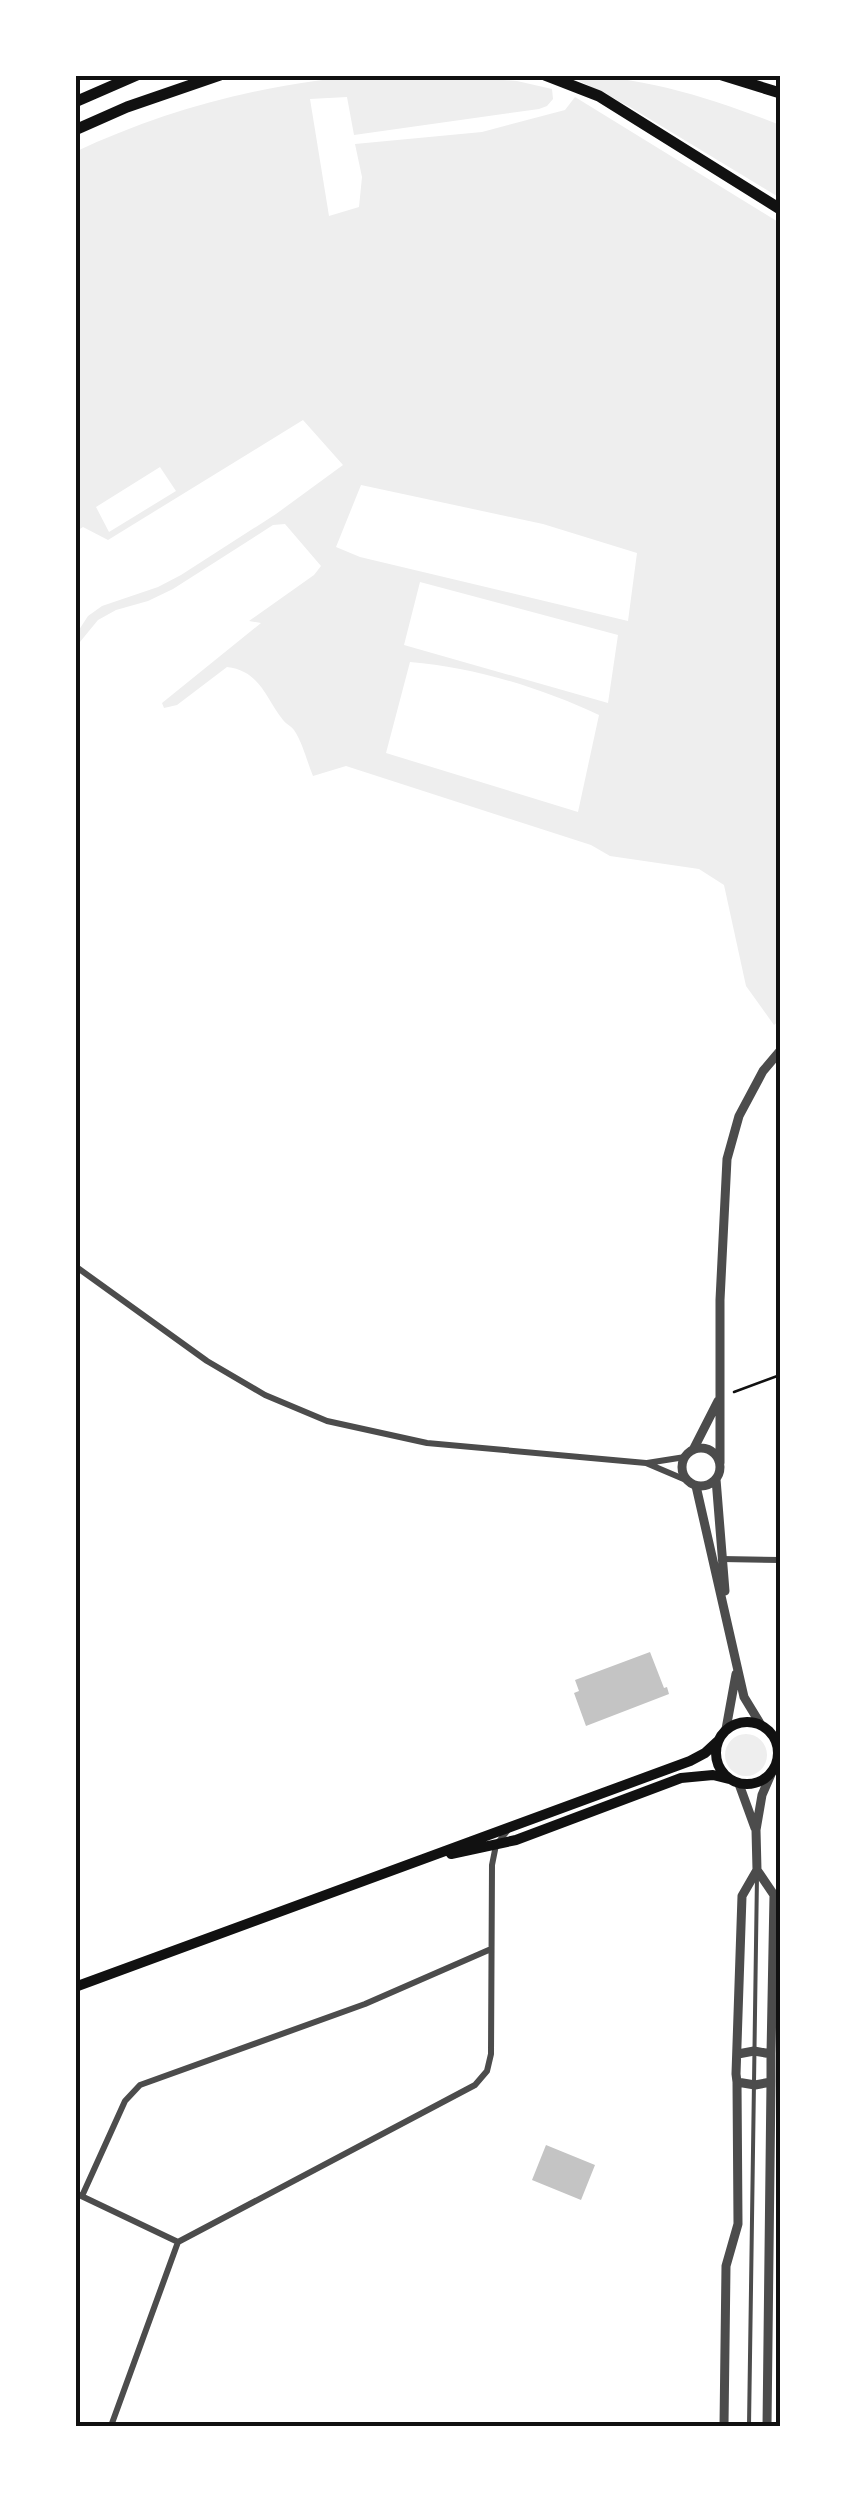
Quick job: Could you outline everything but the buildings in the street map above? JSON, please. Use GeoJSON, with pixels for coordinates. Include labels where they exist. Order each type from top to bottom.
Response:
{"type":"FeatureCollection","features":[{"type":"Feature","properties":{"kind":"highway"},"geometry":{"type":"LineString","coordinates":[[75,102],[137,75]]}},
{"type":"Feature","properties":{"kind":"highway"},"geometry":{"type":"LineString","coordinates":[[75,130],[127,107],[220,75]]}},
{"type":"Feature","properties":{"kind":"highway"},"geometry":{"type":"LineString","coordinates":[[545,75],[599,96],[780,209]]}},
{"type":"Feature","properties":{"kind":"highway"},"geometry":{"type":"LineString","coordinates":[[722,75],[780,93]]}},
{"type":"Feature","properties":{"kind":"main road"},"geometry":{"type":"LineString","coordinates":[[75,1987],[690,1761],[706,1753],[726,1730],[746,1722],[780,1732]]}},
{"type":"Feature","properties":{"kind":"main road"},"geometry":{"type":"LineString","coordinates":[[420,1860],[496,1845],[681,1778],[713,1774],[734,1782],[757,1783],[772,1772],[779,1757],[776,1742],[764,1727]]}},
{"type":"Feature","properties":{"kind":"main road"},"geometry":{"type":"LineString","coordinates":[[718,1741],[716,1762],[734,1782]]}},
{"type":"Feature","properties":{"kind":"street"},"geometry":{"type":"LineString","coordinates":[[726,1612],[716,1479],[722,1424],[718,1397],[722,1208],[727,1159],[740,1116],[763,1072],[780,1051]]}},
{"type":"Feature","properties":{"kind":"street"},"geometry":{"type":"LineString","coordinates":[[75,1266],[207,1361],[265,1394],[327,1421],[427,1443],[646,1464],[707,1486],[716,1479]]}},
{"type":"Feature","properties":{"kind":"street"},"geometry":{"type":"LineString","coordinates":[[718,1397],[682,1469],[691,1483],[744,1697],[764,1727]]}},
{"type":"Feature","properties":{"kind":"street"},"geometry":{"type":"LineString","coordinates":[[646,1464],[709,1450],[720,1463]]}},
{"type":"Feature","properties":{"kind":"street"},"geometry":{"type":"LineString","coordinates":[[722,1559],[780,1560]]}},
{"type":"Feature","properties":{"kind":"street"},"geometry":{"type":"LineString","coordinates":[[726,1730],[736,1666]]}},
{"type":"Feature","properties":{"kind":"street"},"geometry":{"type":"LineString","coordinates":[[724,2426],[726,2266],[738,2224],[742,1896],[757,1870],[756,1830],[762,1795],[772,1772]]}},
{"type":"Feature","properties":{"kind":"street"},"geometry":{"type":"LineString","coordinates":[[734,1782],[756,1830]]}},
{"type":"Feature","properties":{"kind":"street"},"geometry":{"type":"LineString","coordinates":[[111,2426],[178,2242],[475,2085],[486,2071],[491,2054],[492,1865],[496,1845],[505,1832],[532,1817]]}},
{"type":"Feature","properties":{"kind":"street"},"geometry":{"type":"LineString","coordinates":[[757,1870],[774,1895],[771,2054],[777,2067],[771,2082],[767,2426]]}},
{"type":"Feature","properties":{"kind":"street"},"geometry":{"type":"LineString","coordinates":[[178,2242],[78,2194],[135,2088],[365,2004],[491,1949]]}},
{"type":"Feature","properties":{"kind":"street"},"geometry":{"type":"LineString","coordinates":[[738,2054],[754,2050],[771,2054]]}},
{"type":"Feature","properties":{"kind":"street"},"geometry":{"type":"LineString","coordinates":[[738,2082],[771,2082]]}},
{"type":"Feature","properties":{"kind":"lane"},"geometry":{"type":"LineString","coordinates":[[749,2426],[757,1870]]}},
{"type":"Feature","properties":{"kind":"path"},"geometry":{"type":"LineString","coordinates":[[718,1397],[780,1375]]}},
{"type":"Feature","properties":{"kind":"shaded area"},"geometry":{"type":"Polygon","coordinates":[[[373,75],[517,81],[552,89],[553,99],[539,109],[354,135],[347,97],[310,99],[329,216],[359,207],[362,177],[355,144],[482,132],[565,110],[575,97],[780,223],[780,1020],[774,1025],[746,986],[724,885],[699,869],[610,856],[591,845],[346,766],[313,776],[294,730],[261,686],[238,669],[227,667],[177,705],[164,708],[162,703],[261,623],[249,621],[321,566],[285,524],[273,525],[173,589],[98,620],[75,648],[75,636],[88,616],[102,606],[181,575],[343,465],[303,420],[108,540],[83,527],[75,532],[75,152],[183,110],[258,91],[373,75]],[[160,467],[96,507],[109,532],[176,491],[160,467]],[[361,485],[336,547],[360,557],[628,621],[637,553],[543,524],[361,485]],[[420,582],[404,645],[608,703],[618,635],[420,582]],[[410,662],[386,753],[578,812],[599,715],[507,680],[410,662]]]}},
{"type":"Feature","properties":{"kind":"shaded area"},"geometry":{"type":"Polygon","coordinates":[[[568,75],[622,79],[676,90],[780,125],[780,198],[630,107],[568,75]]]}},
{"type":"Feature","properties":{"kind":"shaded area"},"geometry":{"type":"Polygon","coordinates":[[[746,1734],[761,1740],[767,1755],[761,1770],[746,1776],[731,1770],[725,1755],[731,1740],[746,1734]]]}}]}
